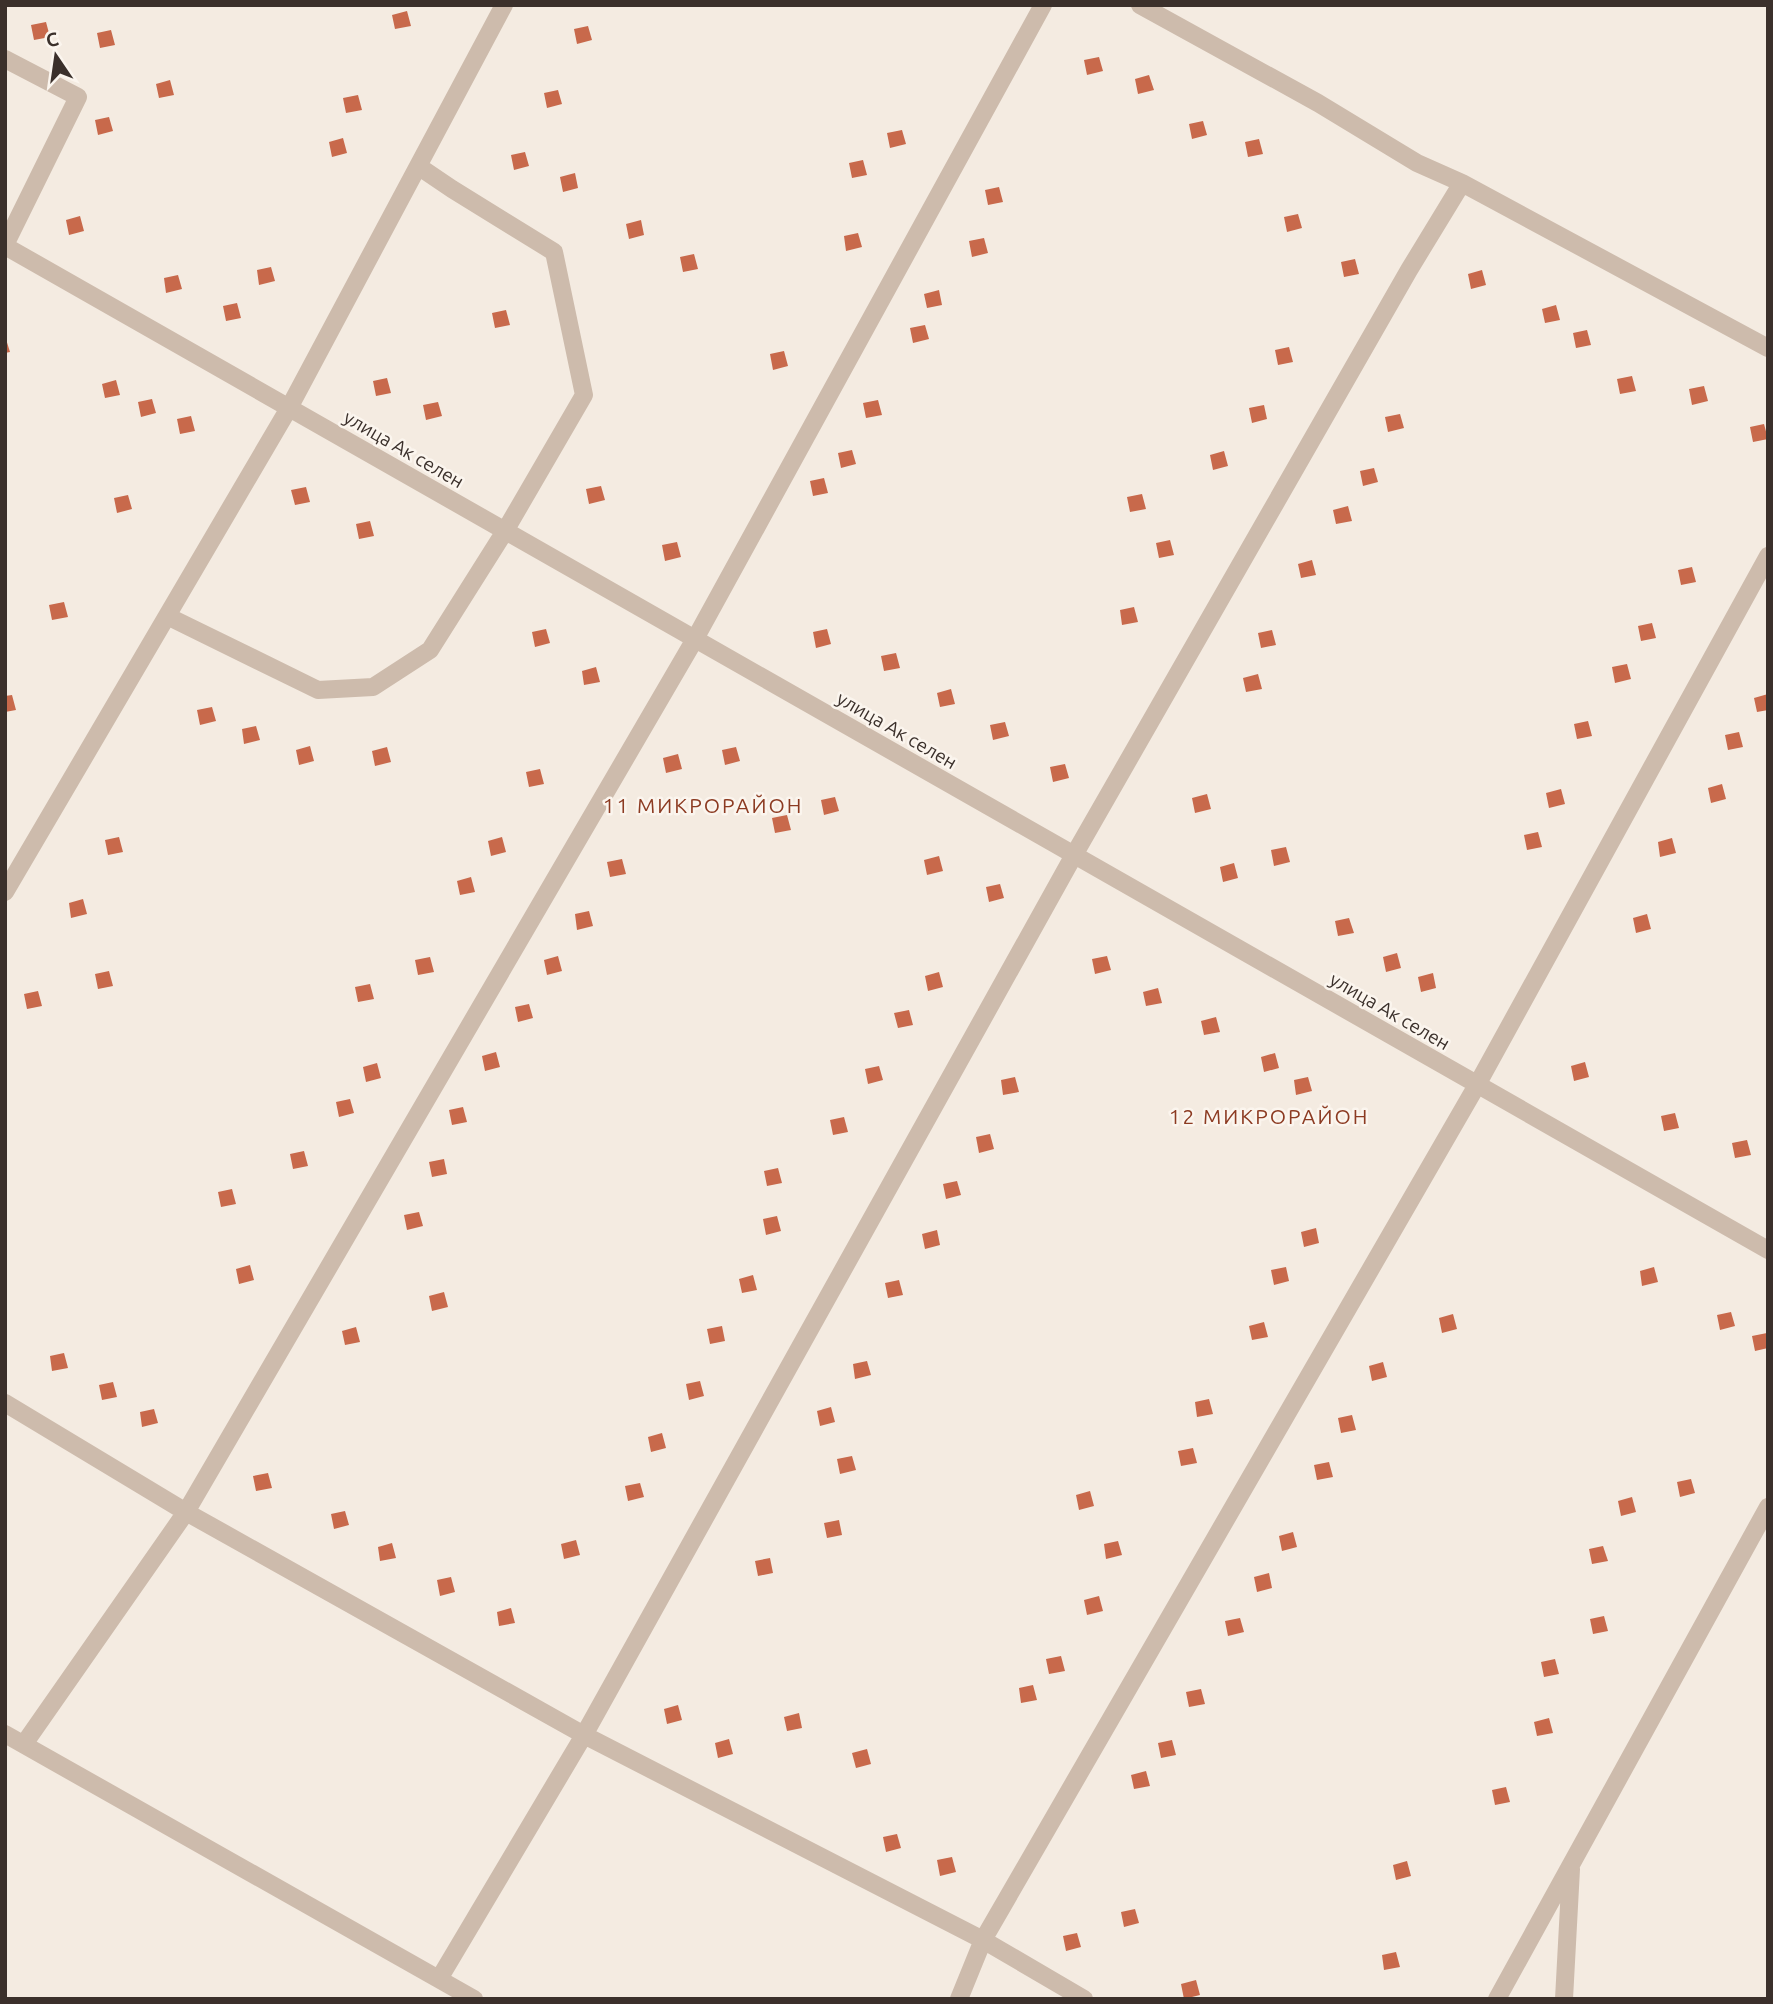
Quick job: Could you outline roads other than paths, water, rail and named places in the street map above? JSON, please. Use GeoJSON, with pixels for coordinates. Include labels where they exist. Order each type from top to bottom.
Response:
{"type":"FeatureCollection","features":[{"type":"Feature","properties":{"kind":"street"},"geometry":{"type":"LineString","coordinates":[[5,892],[289,408],[504,5]]}},
{"type":"Feature","properties":{"kind":"street"},"geometry":{"type":"LineString","coordinates":[[24,1744],[186,1512],[695,639],[1043,5]]}},
{"type":"Feature","properties":{"kind":"street"},"geometry":{"type":"LineString","coordinates":[[1140,5],[1318,103],[1417,163],[1462,183],[1768,348]]}},
{"type":"Feature","properties":{"kind":"street"},"geometry":{"type":"LineString","coordinates":[[5,58],[79,97],[5,246]]}},
{"type":"Feature","properties":{"kind":"street"},"geometry":{"type":"LineString","coordinates":[[167,616],[318,690],[373,687],[430,650],[505,531],[584,395],[554,252],[452,190],[418,166]]}},
{"type":"Feature","properties":{"kind":"street"},"geometry":{"type":"LineString","coordinates":[[439,1979],[584,1735],[1074,855],[1402,282],[1462,183]]}},
{"type":"Feature","properties":{"kind":"street","name":"улица Ак селен"},"geometry":{"type":"LineString","coordinates":[[5,246],[1768,1250]]}},
{"type":"Feature","properties":{"kind":"street"},"geometry":{"type":"LineString","coordinates":[[959,1999],[983,1940],[1477,1085],[1768,556]]}},
{"type":"Feature","properties":{"kind":"street"},"geometry":{"type":"LineString","coordinates":[[5,1403],[186,1512],[584,1735],[983,1940],[1084,1999]]}},
{"type":"Feature","properties":{"kind":"street"},"geometry":{"type":"LineString","coordinates":[[1497,1999],[1768,1507]]}},
{"type":"Feature","properties":{"kind":"street"},"geometry":{"type":"LineString","coordinates":[[5,1734],[474,1999]]}},
{"type":"Feature","properties":{"kind":"street"},"geometry":{"type":"LineString","coordinates":[[1564,1999],[1572,1862]]}},
{"type":"Feature","properties":{"kind":"district","name":"11 МИКРОРАЙОН"},"geometry":{"type":"Point","coordinates":[703,806]}},
{"type":"Feature","properties":{"kind":"district","name":"12 МИКРОРАЙОН"},"geometry":{"type":"Point","coordinates":[1269,1117]}}]}
